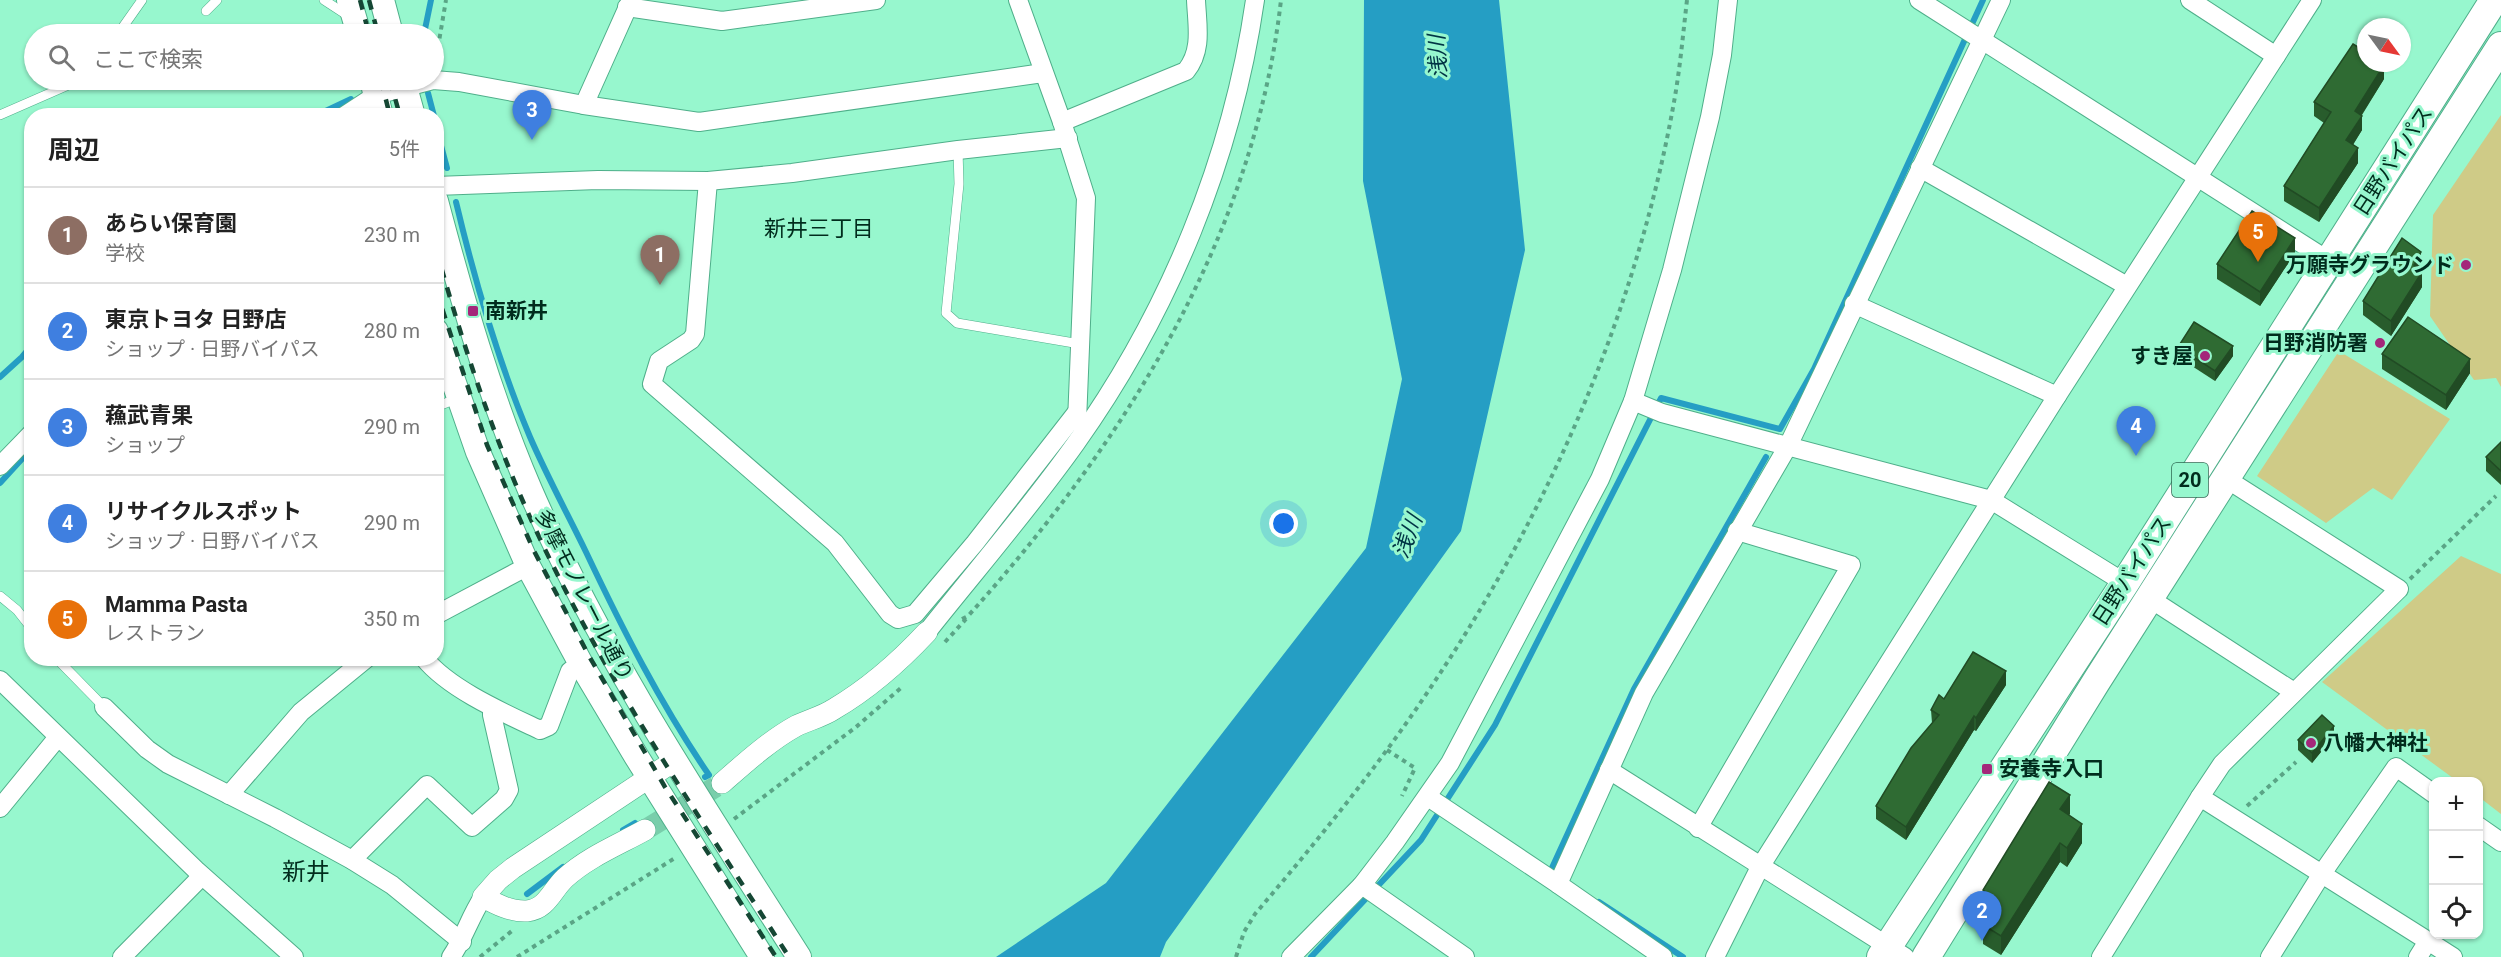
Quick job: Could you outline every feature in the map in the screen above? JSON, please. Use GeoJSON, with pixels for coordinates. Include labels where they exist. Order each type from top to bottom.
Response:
{"type":"FeatureCollection","features":[{"type":"Feature","properties":{"kind":"highway","name":"日野バイパス"},"geometry":{"type":"LineString","coordinates":[[1891,954],[2494,0]]}},
{"type":"Feature","properties":{"kind":"highway","name":"日野バイパス"},"geometry":{"type":"LineString","coordinates":[[1926,957],[2149,598],[2501,46]]}},
{"type":"Feature","properties":{"kind":"main road"},"geometry":{"type":"LineString","coordinates":[[382,0],[388,24]]}},
{"type":"Feature","properties":{"kind":"main road"},"geometry":{"type":"LineString","coordinates":[[406,90],[411,108]]}},
{"type":"Feature","properties":{"kind":"main road","name":"多摩モノレール通り"},"geometry":{"type":"LineString","coordinates":[[444,230],[461,292],[510,440],[557,549],[674,761],[726,832],[799,957]]}},
{"type":"Feature","properties":{"kind":"main road","name":"多摩モノレール通り"},"geometry":{"type":"LineString","coordinates":[[444,383],[447,402],[478,452],[528,566],[582,664],[649,778],[690,854],[762,957]]}},
{"type":"Feature","properties":{"kind":"street"},"geometry":{"type":"LineString","coordinates":[[584,105],[629,4],[722,21],[876,0]]}},
{"type":"Feature","properties":{"kind":"street"},"geometry":{"type":"LineString","coordinates":[[1018,0],[1065,130],[1086,198],[1077,442]]}},
{"type":"Feature","properties":{"kind":"street"},"geometry":{"type":"LineString","coordinates":[[444,186],[598,180],[708,181],[792,174],[958,150],[1065,130],[1186,71],[1194,62],[1198,48],[1196,0]]}},
{"type":"Feature","properties":{"kind":"street"},"geometry":{"type":"LineString","coordinates":[[722,783],[754,755],[789,730],[833,710],[861,691],[909,652],[933,640],[1077,442],[1113,386],[1156,311],[1196,223],[1235,100],[1246,55],[1255,0]]}},
{"type":"Feature","properties":{"kind":"street"},"geometry":{"type":"LineString","coordinates":[[1291,957],[1364,886],[1431,800],[1540,597],[1638,404],[1708,128],[1722,55],[1728,0]]}},
{"type":"Feature","properties":{"kind":"street"},"geometry":{"type":"LineString","coordinates":[[1919,0],[2329,261]]}},
{"type":"Feature","properties":{"kind":"street"},"geometry":{"type":"LineString","coordinates":[[1558,884],[1644,693],[1788,446],[2001,0]]}},
{"type":"Feature","properties":{"kind":"street"},"geometry":{"type":"LineString","coordinates":[[2190,0],[2276,56]]}},
{"type":"Feature","properties":{"kind":"street"},"geometry":{"type":"LineString","coordinates":[[1715,957],[1760,867],[2127,286],[2312,0]]}},
{"type":"Feature","properties":{"kind":"street"},"geometry":{"type":"LineString","coordinates":[[444,81],[699,122],[1043,73]]}},
{"type":"Feature","properties":{"kind":"street"},"geometry":{"type":"LineString","coordinates":[[357,108],[390,90]]}},
{"type":"Feature","properties":{"kind":"street"},"geometry":{"type":"LineString","coordinates":[[1920,168],[2127,286]]}},
{"type":"Feature","properties":{"kind":"street"},"geometry":{"type":"LineString","coordinates":[[708,181],[695,334],[691,340],[659,361],[652,384],[835,543],[890,614],[898,619],[915,614],[975,543],[1077,412]]}},
{"type":"Feature","properties":{"kind":"street"},"geometry":{"type":"LineString","coordinates":[[1854,304],[2057,396]]}},
{"type":"Feature","properties":{"kind":"street"},"geometry":{"type":"LineString","coordinates":[[1638,404],[1662,413],[1991,500],[2124,583]]}},
{"type":"Feature","properties":{"kind":"street"},"geometry":{"type":"LineString","coordinates":[[0,466],[24,441]]}},
{"type":"Feature","properties":{"kind":"street"},"geometry":{"type":"LineString","coordinates":[[2101,957],[2222,764],[2399,589],[2225,478]]}},
{"type":"Feature","properties":{"kind":"street"},"geometry":{"type":"LineString","coordinates":[[1698,828],[1851,565],[1737,531]]}},
{"type":"Feature","properties":{"kind":"street"},"geometry":{"type":"LineString","coordinates":[[444,611],[528,566]]}},
{"type":"Feature","properties":{"kind":"street"},"geometry":{"type":"LineString","coordinates":[[2149,598],[2294,692]]}},
{"type":"Feature","properties":{"kind":"street"},"geometry":{"type":"LineString","coordinates":[[432,666],[444,677],[492,708],[540,730],[549,726],[570,671],[582,664]]}},
{"type":"Feature","properties":{"kind":"street"},"geometry":{"type":"LineString","coordinates":[[229,795],[302,712],[357,666]]}},
{"type":"Feature","properties":{"kind":"street"},"geometry":{"type":"LineString","coordinates":[[0,680],[202,876],[294,957]]}},
{"type":"Feature","properties":{"kind":"street"},"geometry":{"type":"LineString","coordinates":[[104,707],[147,749],[168,764],[352,860],[392,885],[456,949],[471,916],[483,897],[498,880],[674,761]]}},
{"type":"Feature","properties":{"kind":"street"},"geometry":{"type":"LineString","coordinates":[[352,860],[427,785],[472,827],[504,799],[509,790],[492,708]]}},
{"type":"Feature","properties":{"kind":"street"},"geometry":{"type":"LineString","coordinates":[[0,808],[58,737]]}},
{"type":"Feature","properties":{"kind":"street"},"geometry":{"type":"LineString","coordinates":[[2270,957],[2321,875],[2396,767],[2429,791]]}},
{"type":"Feature","properties":{"kind":"street"},"geometry":{"type":"LineString","coordinates":[[1609,770],[1891,954]]}},
{"type":"Feature","properties":{"kind":"street"},"geometry":{"type":"LineString","coordinates":[[2200,797],[2321,875],[2423,949],[2453,957]]}},
{"type":"Feature","properties":{"kind":"street"},"geometry":{"type":"LineString","coordinates":[[1431,800],[1663,957]]}},
{"type":"Feature","properties":{"kind":"street"},"geometry":{"type":"LineString","coordinates":[[2483,829],[2501,842]]}},
{"type":"Feature","properties":{"kind":"street"},"geometry":{"type":"LineString","coordinates":[[483,897],[513,910],[528,911],[542,905],[563,879],[583,864],[645,830]]}},
{"type":"Feature","properties":{"kind":"street"},"geometry":{"type":"LineString","coordinates":[[122,957],[202,876]]}},
{"type":"Feature","properties":{"kind":"street"},"geometry":{"type":"LineString","coordinates":[[1364,886],[1380,900],[1466,957]]}},
{"type":"Feature","properties":{"kind":"lane"},"geometry":{"type":"LineString","coordinates":[[125,24],[142,0]]}},
{"type":"Feature","properties":{"kind":"lane"},"geometry":{"type":"LineString","coordinates":[[206,11],[217,0]]}},
{"type":"Feature","properties":{"kind":"lane"},"geometry":{"type":"LineString","coordinates":[[324,0],[354,18]]}},
{"type":"Feature","properties":{"kind":"lane"},"geometry":{"type":"LineString","coordinates":[[0,115],[57,90]]}},
{"type":"Feature","properties":{"kind":"lane"},"geometry":{"type":"LineString","coordinates":[[958,150],[958,184],[946,313],[957,323],[1080,344]]}},
{"type":"Feature","properties":{"kind":"lane"},"geometry":{"type":"LineString","coordinates":[[0,596],[24,619]]}},
{"type":"Feature","properties":{"kind":"lane"},"geometry":{"type":"LineString","coordinates":[[64,666],[104,707]]}},
{"type":"Feature","properties":{"kind":"path"},"geometry":{"type":"LineString","coordinates":[[442,24],[446,0]]}},
{"type":"Feature","properties":{"kind":"path"},"geometry":{"type":"LineString","coordinates":[[1236,957],[1244,932],[1255,914],[1321,836],[1387,750],[1454,651],[1521,539],[1595,376],[1624,298],[1648,217],[1674,103],[1687,0]]}},
{"type":"Feature","properties":{"kind":"path"},"geometry":{"type":"LineString","coordinates":[[2399,589],[2496,496]]}},
{"type":"Feature","properties":{"kind":"path"},"geometry":{"type":"LineString","coordinates":[[933,640],[968,616]]}},
{"type":"Feature","properties":{"kind":"path"},"geometry":{"type":"LineString","coordinates":[[726,832],[856,727],[905,683]]}},
{"type":"Feature","properties":{"kind":"path"},"geometry":{"type":"LineString","coordinates":[[1387,750],[1416,768],[1398,804]]}},
{"type":"Feature","properties":{"kind":"path"},"geometry":{"type":"LineString","coordinates":[[2233,819],[2296,762]]}},
{"type":"Feature","properties":{"kind":"path"},"geometry":{"type":"LineString","coordinates":[[517,957],[690,854]]}},
{"type":"Feature","properties":{"kind":"path"},"geometry":{"type":"LineString","coordinates":[[480,957],[521,923],[528,911]]}},
{"type":"Feature","properties":{"kind":"shaded area","name":"万願寺グラウンド"},"geometry":{"type":"Polygon","coordinates":[[[2501,115],[2501,387],[2496,378],[2474,380],[2430,316],[2433,215],[2501,115]]]}},
{"type":"Feature","properties":{"kind":"shaded area"},"geometry":{"type":"Polygon","coordinates":[[[2339,351],[2450,419],[2392,500],[2373,488],[2326,523],[2257,476],[2339,351]]]}},
{"type":"Feature","properties":{"kind":"shaded area"},"geometry":{"type":"Polygon","coordinates":[[[2461,556],[2501,574],[2501,814],[2483,800],[2483,777],[2452,777],[2322,682],[2461,556]]]}},
{"type":"Feature","properties":{"kind":"water","name":"浅川"},"geometry":{"type":"Polygon","coordinates":[[[1364,0],[1499,0],[1525,250],[1461,531],[1166,942],[1160,957],[996,957],[1106,883],[1366,548],[1402,379],[1363,181],[1364,0]]]}},
{"type":"Feature","properties":{"kind":"building"},"geometry":{"type":"Polygon","coordinates":[[[2353,44],[2357,46],[2357,72],[2380,72],[2355,111],[2362,116],[2346,140],[2358,148],[2319,208],[2284,186],[2331,112],[2314,102],[2353,44]]]}},
{"type":"Feature","properties":{"kind":"building"},"geometry":{"type":"Polygon","coordinates":[[[2252,211],[2295,238],[2260,292],[2217,264],[2252,211]]]}},
{"type":"Feature","properties":{"kind":"building"},"geometry":{"type":"Polygon","coordinates":[[[2402,238],[2421,252],[2414,265],[2422,272],[2391,321],[2363,301],[2402,238]]]}},
{"type":"Feature","properties":{"kind":"building"},"geometry":{"type":"Polygon","coordinates":[[[2408,317],[2470,359],[2446,395],[2382,354],[2408,317]]]}},
{"type":"Feature","properties":{"kind":"building","name":"すき屋"},"geometry":{"type":"Polygon","coordinates":[[[2194,322],[2233,346],[2215,371],[2178,347],[2194,322]]]}},
{"type":"Feature","properties":{"kind":"building"},"geometry":{"type":"Polygon","coordinates":[[[2501,442],[2501,471],[2486,457],[2501,442]]]}},
{"type":"Feature","properties":{"kind":"building"},"geometry":{"type":"Polygon","coordinates":[[[1973,652],[2006,671],[1976,718],[1974,716],[1906,827],[1876,806],[1911,748],[1939,715],[1931,710],[1939,695],[1944,699],[1973,652]]]}},
{"type":"Feature","properties":{"kind":"building"},"geometry":{"type":"Polygon","coordinates":[[[2322,715],[2334,726],[2312,753],[2298,740],[2322,715]]]}},
{"type":"Feature","properties":{"kind":"building"},"geometry":{"type":"Polygon","coordinates":[[[2049,782],[2070,795],[2060,809],[2082,824],[2067,848],[2060,843],[2001,936],[1983,925],[1998,901],[1983,890],[2049,782]]]}},
{"type":"Feature","properties":{"kind":"waterway"},"geometry":{"type":"LineString","coordinates":[[426,24],[431,0]]}},
{"type":"Feature","properties":{"kind":"waterway"},"geometry":{"type":"LineString","coordinates":[[1311,957],[1421,840],[1495,725],[1661,398],[1780,429],[1814,369],[1983,0]]}},
{"type":"Feature","properties":{"kind":"waterway"},"geometry":{"type":"LineString","coordinates":[[428,93],[432,108]]}},
{"type":"Feature","properties":{"kind":"waterway"},"geometry":{"type":"LineString","coordinates":[[332,108],[351,99]]}},
{"type":"Feature","properties":{"kind":"waterway"},"geometry":{"type":"LineString","coordinates":[[444,157],[447,168]]}},
{"type":"Feature","properties":{"kind":"waterway"},"geometry":{"type":"LineString","coordinates":[[456,202],[488,321],[530,437],[628,638],[658,694],[709,775],[705,777]]}},
{"type":"Feature","properties":{"kind":"waterway"},"geometry":{"type":"LineString","coordinates":[[0,377],[24,355]]}},
{"type":"Feature","properties":{"kind":"waterway"},"geometry":{"type":"LineString","coordinates":[[0,483],[24,457]]}},
{"type":"Feature","properties":{"kind":"waterway"},"geometry":{"type":"LineString","coordinates":[[1551,870],[1634,689],[1766,457]]}},
{"type":"Feature","properties":{"kind":"waterway"},"geometry":{"type":"LineString","coordinates":[[623,830],[635,823]]}},
{"type":"Feature","properties":{"kind":"waterway"},"geometry":{"type":"LineString","coordinates":[[527,894],[563,867]]}},
{"type":"Feature","properties":{"kind":"waterway"},"geometry":{"type":"LineString","coordinates":[[1599,902],[1683,957]]}},
{"type":"Feature","properties":{"kind":"tunnel"},"geometry":{"type":"LineString","coordinates":[[645,830],[722,783]]}},
{"type":"Feature","properties":{"kind":"railway"},"geometry":{"type":"LineString","coordinates":[[360,0],[366,24]]}},
{"type":"Feature","properties":{"kind":"railway"},"geometry":{"type":"LineString","coordinates":[[369,0],[375,24]]}},
{"type":"Feature","properties":{"kind":"railway"},"geometry":{"type":"LineString","coordinates":[[384,90],[388,108]]}},
{"type":"Feature","properties":{"kind":"railway"},"geometry":{"type":"LineString","coordinates":[[393,90],[398,108]]}},
{"type":"Feature","properties":{"kind":"railway"},"geometry":{"type":"LineString","coordinates":[[444,276],[483,398],[510,471],[569,597],[659,754],[789,957]]}},
{"type":"Feature","properties":{"kind":"railway"},"geometry":{"type":"LineString","coordinates":[[444,314],[487,445],[534,551],[589,656],[665,787],[776,957]]}},
{"type":"Feature","properties":{"kind":"place","name":"蘓武青果"},"geometry":{"type":"Point","coordinates":[532,140]}},
{"type":"Feature","properties":{"kind":"place","name":"Mamma Pasta"},"geometry":{"type":"Point","coordinates":[2258,262]}},
{"type":"Feature","properties":{"kind":"place","name":"万願寺グラウンド"},"geometry":{"type":"Point","coordinates":[2466,265]}},
{"type":"Feature","properties":{"kind":"place","name":"あらい保育園"},"geometry":{"type":"Point","coordinates":[660,285]}},
{"type":"Feature","properties":{"kind":"place","name":"南新井"},"geometry":{"type":"Point","coordinates":[473,311]}},
{"type":"Feature","properties":{"kind":"place","name":"日野消防署"},"geometry":{"type":"Point","coordinates":[2380,343]}},
{"type":"Feature","properties":{"kind":"place","name":"すき屋"},"geometry":{"type":"Point","coordinates":[2205,356]}},
{"type":"Feature","properties":{"kind":"place","name":"リサイクルスポット"},"geometry":{"type":"Point","coordinates":[2136,456]}},
{"type":"Feature","properties":{"kind":"place","name":"八幡大神社"},"geometry":{"type":"Point","coordinates":[2311,743]}},
{"type":"Feature","properties":{"kind":"place","name":"安養寺入口"},"geometry":{"type":"Point","coordinates":[1987,769]}},
{"type":"Feature","properties":{"kind":"place","name":"東京トヨタ 日野店"},"geometry":{"type":"Point","coordinates":[1982,941]}},
{"type":"Feature","properties":{"kind":"district","name":"新井三丁目"},"geometry":{"type":"Point","coordinates":[819,228]}},
{"type":"Feature","properties":{"kind":"district","name":"新井"},"geometry":{"type":"Point","coordinates":[306,872]}}]}
